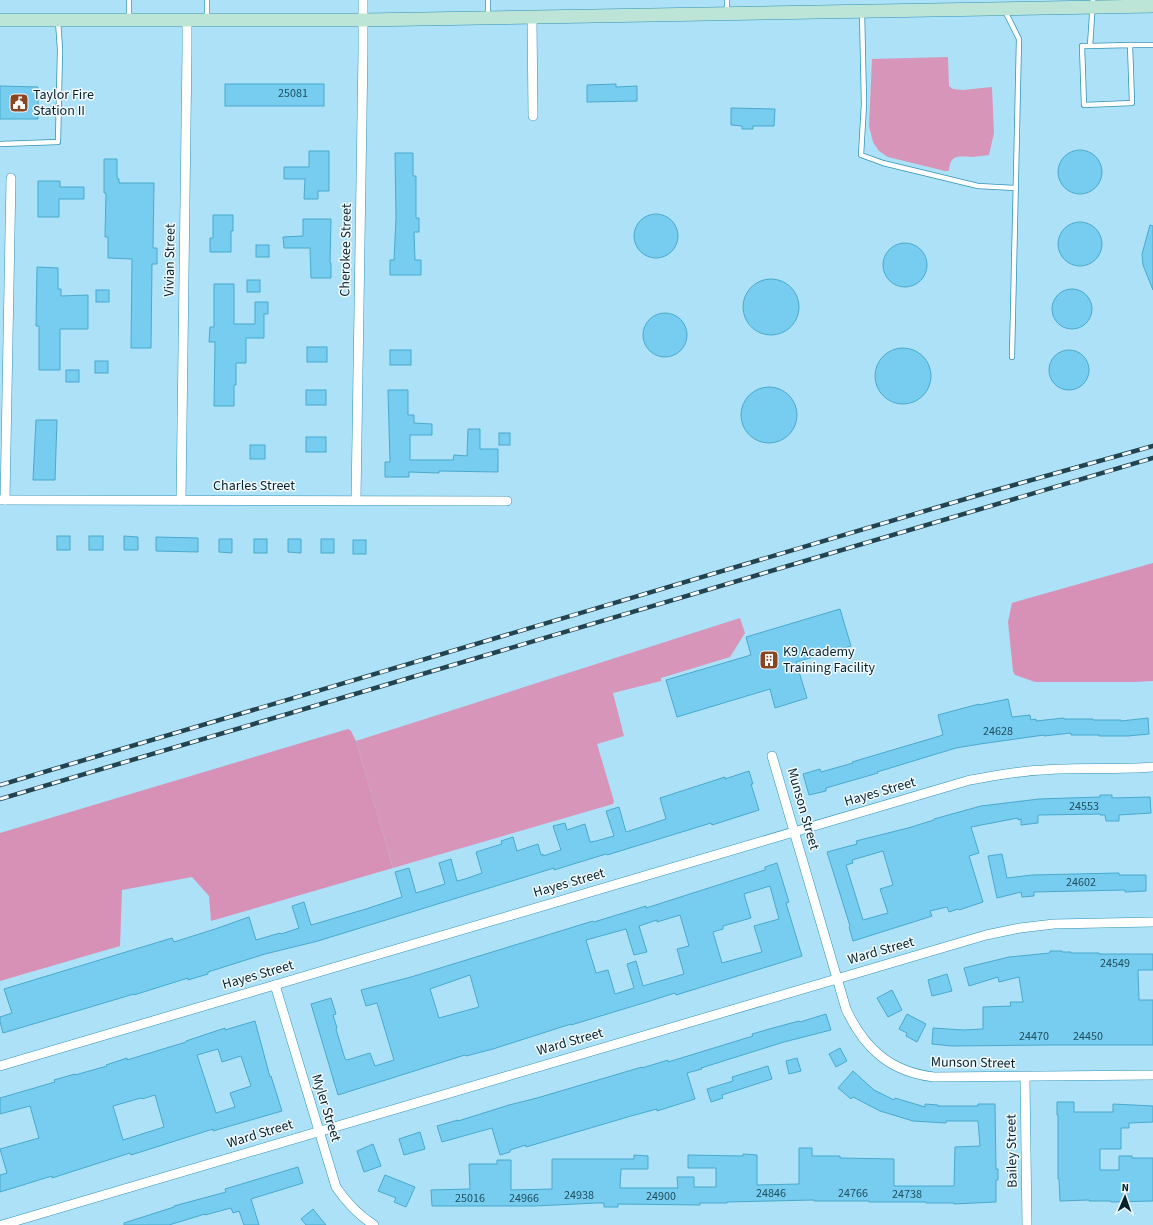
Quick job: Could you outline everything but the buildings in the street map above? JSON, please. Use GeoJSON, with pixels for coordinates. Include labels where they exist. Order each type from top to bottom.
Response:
{"type":"FeatureCollection","features":[{"type":"Feature","properties":{"kind":"main road"},"geometry":{"type":"LineString","coordinates":[[0,20],[363,20],[862,12],[922,6],[1005,9],[1092,4],[1153,6]]}},
{"type":"Feature","properties":{"kind":"street","name":"Cherokee Street"},"geometry":{"type":"LineString","coordinates":[[356,500],[363,0]]}},
{"type":"Feature","properties":{"kind":"street"},"geometry":{"type":"LineString","coordinates":[[532,17],[533,116]]}},
{"type":"Feature","properties":{"kind":"street","name":"Vivian Street"},"geometry":{"type":"LineString","coordinates":[[181,500],[188,50],[187,20]]}},
{"type":"Feature","properties":{"kind":"street"},"geometry":{"type":"LineString","coordinates":[[2,500],[11,178]]}},
{"type":"Feature","properties":{"kind":"street","name":"Charles Street"},"geometry":{"type":"LineString","coordinates":[[2,500],[507,501]]}},
{"type":"Feature","properties":{"kind":"street","name":"Munson Street"},"geometry":{"type":"LineString","coordinates":[[772,756],[846,1009],[858,1032],[876,1052],[896,1066],[913,1074],[934,1077],[1153,1075]]}},
{"type":"Feature","properties":{"kind":"street","name":"Hayes Street"},"geometry":{"type":"LineString","coordinates":[[0,1066],[947,787],[994,776],[1043,770],[1131,769],[1153,767]]}},
{"type":"Feature","properties":{"kind":"street","name":"Ward Street"},"geometry":{"type":"LineString","coordinates":[[2,1225],[986,935],[1020,928],[1054,924],[1153,922]]}},
{"type":"Feature","properties":{"kind":"street","name":"Myler Street"},"geometry":{"type":"LineString","coordinates":[[275,985],[336,1187],[346,1202],[357,1213],[374,1225]]}},
{"type":"Feature","properties":{"kind":"street","name":"Bailey Street"},"geometry":{"type":"LineString","coordinates":[[1026,1077],[1027,1225]]}},
{"type":"Feature","properties":{"kind":"lane"},"geometry":{"type":"LineString","coordinates":[[129,0],[129,20]]}},
{"type":"Feature","properties":{"kind":"lane"},"geometry":{"type":"LineString","coordinates":[[207,0],[207,20]]}},
{"type":"Feature","properties":{"kind":"lane"},"geometry":{"type":"LineString","coordinates":[[488,0],[488,18]]}},
{"type":"Feature","properties":{"kind":"lane"},"geometry":{"type":"LineString","coordinates":[[727,0],[727,14]]}},
{"type":"Feature","properties":{"kind":"lane"},"geometry":{"type":"LineString","coordinates":[[1090,46],[1092,4]]}},
{"type":"Feature","properties":{"kind":"lane"},"geometry":{"type":"LineString","coordinates":[[1005,9],[1019,39],[1012,358]]}},
{"type":"Feature","properties":{"kind":"lane"},"geometry":{"type":"LineString","coordinates":[[862,12],[864,104],[861,155],[883,163],[978,186],[1015,188]]}},
{"type":"Feature","properties":{"kind":"lane"},"geometry":{"type":"LineString","coordinates":[[0,144],[58,142],[60,50],[58,20]]}},
{"type":"Feature","properties":{"kind":"lane"},"geometry":{"type":"LineString","coordinates":[[1130,45],[1132,104],[1084,105],[1082,46],[1130,45],[1153,45]]}},
{"type":"Feature","properties":{"kind":"shaded area"},"geometry":{"type":"Polygon","coordinates":[[[948,57],[949,86],[953,89],[963,90],[992,87],[994,133],[989,155],[956,157],[951,161],[949,171],[888,157],[879,151],[873,142],[869,126],[872,59],[948,57]]]}},
{"type":"Feature","properties":{"kind":"shaded area"},"geometry":{"type":"Polygon","coordinates":[[[1153,563],[1153,681],[1035,682],[1015,675],[1013,671],[1008,622],[1012,603],[1153,563]]]}},
{"type":"Feature","properties":{"kind":"shaded area"},"geometry":{"type":"Polygon","coordinates":[[[740,618],[745,633],[730,657],[661,678],[661,681],[613,693],[624,736],[597,744],[614,801],[613,804],[393,868],[356,741],[740,618]]]}},
{"type":"Feature","properties":{"kind":"shaded area"},"geometry":{"type":"Polygon","coordinates":[[[348,729],[351,731],[356,741],[393,868],[211,921],[209,896],[192,877],[122,890],[120,946],[0,981],[0,833],[348,729]]]}},
{"type":"Feature","properties":{"kind":"railway"},"geometry":{"type":"LineString","coordinates":[[0,785],[989,492],[1153,446]]}},
{"type":"Feature","properties":{"kind":"railway"},"geometry":{"type":"LineString","coordinates":[[0,799],[1153,458]]}},
{"type":"Feature","properties":{"kind":"place","name":"Taylor Fire Station II"},"geometry":{"type":"Point","coordinates":[19,103]}},
{"type":"Feature","properties":{"kind":"place","name":"K9 Academy Training Facility"},"geometry":{"type":"Point","coordinates":[769,660]}}]}
